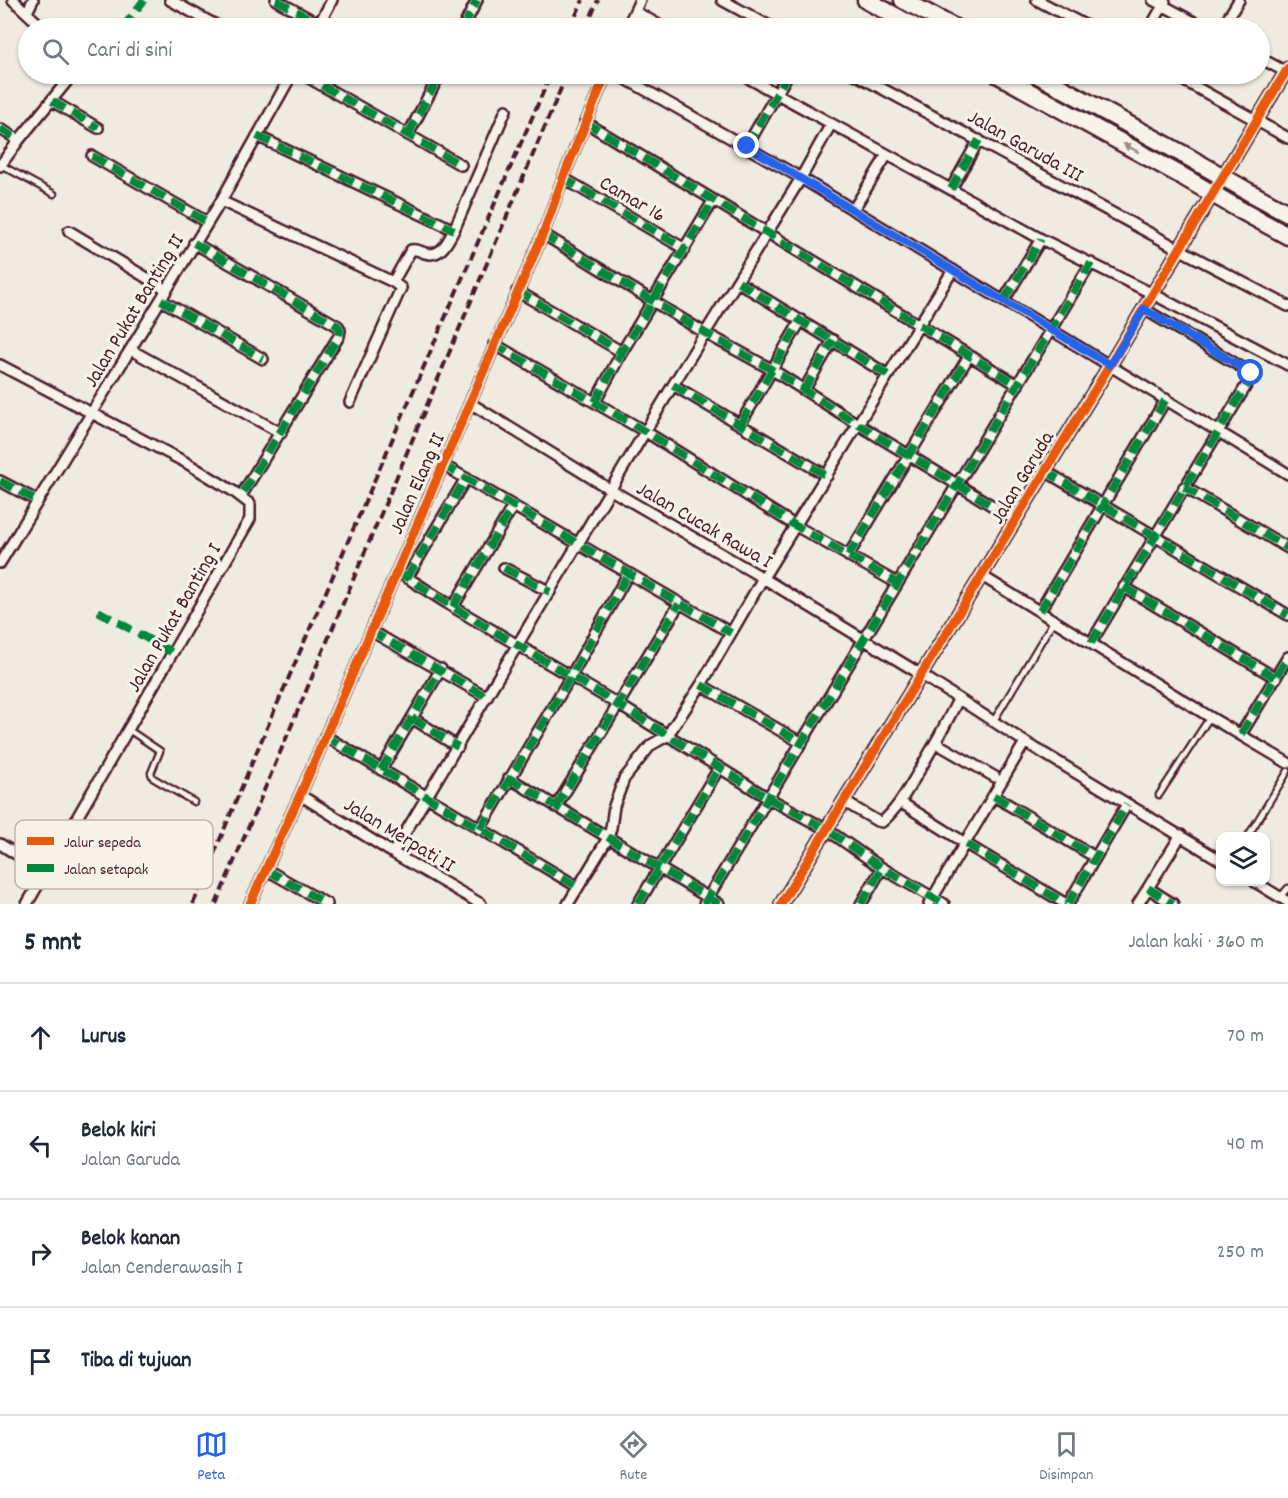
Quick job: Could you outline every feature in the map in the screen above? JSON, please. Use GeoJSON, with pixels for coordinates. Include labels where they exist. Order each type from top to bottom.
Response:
{"type":"FeatureCollection","features":[{"type":"Feature","properties":{"kind":"highway"},"geometry":{"type":"LineString","coordinates":[[866,0],[899,18]]}},
{"type":"Feature","properties":{"kind":"highway"},"geometry":{"type":"LineString","coordinates":[[903,0],[936,18]]}},
{"type":"Feature","properties":{"kind":"highway"},"geometry":{"type":"LineString","coordinates":[[1015,84],[1288,236]]}},
{"type":"Feature","properties":{"kind":"highway"},"geometry":{"type":"LineString","coordinates":[[1054,84],[1288,213]]}},
{"type":"Feature","properties":{"kind":"street"},"geometry":{"type":"LineString","coordinates":[[13,0],[33,18]]}},
{"type":"Feature","properties":{"kind":"street"},"geometry":{"type":"LineString","coordinates":[[27,12],[33,0]]}},
{"type":"Feature","properties":{"kind":"street"},"geometry":{"type":"LineString","coordinates":[[170,0],[203,18]]}},
{"type":"Feature","properties":{"kind":"street"},"geometry":{"type":"LineString","coordinates":[[276,0],[305,18]]}},
{"type":"Feature","properties":{"kind":"street"},"geometry":{"type":"LineString","coordinates":[[322,18],[332,0]]}},
{"type":"Feature","properties":{"kind":"street"},"geometry":{"type":"LineString","coordinates":[[468,18],[477,0]]}},
{"type":"Feature","properties":{"kind":"street"},"geometry":{"type":"LineString","coordinates":[[633,18],[639,0]]}},
{"type":"Feature","properties":{"kind":"street"},"geometry":{"type":"LineString","coordinates":[[722,0],[755,18]]}},
{"type":"Feature","properties":{"kind":"street"},"geometry":{"type":"LineString","coordinates":[[1037,0],[1071,18]]}},
{"type":"Feature","properties":{"kind":"street"},"geometry":{"type":"LineString","coordinates":[[1153,0],[1164,3],[1189,18]]}},
{"type":"Feature","properties":{"kind":"street"},"geometry":{"type":"LineString","coordinates":[[1228,18],[1239,0]]}},
{"type":"Feature","properties":{"kind":"street"},"geometry":{"type":"LineString","coordinates":[[1156,18],[1164,3]]}},
{"type":"Feature","properties":{"kind":"street"},"geometry":{"type":"LineString","coordinates":[[636,12],[646,18]]}},
{"type":"Feature","properties":{"kind":"street"},"geometry":{"type":"LineString","coordinates":[[1270,63],[1287,71]]}},
{"type":"Feature","properties":{"kind":"street","name":"Jalan Garuda"},"geometry":{"type":"LineString","coordinates":[[781,904],[1287,71]]}},
{"type":"Feature","properties":{"kind":"street"},"geometry":{"type":"LineString","coordinates":[[0,166],[65,84]]}},
{"type":"Feature","properties":{"kind":"street","name":"Jalan Pukat Banting II"},"geometry":{"type":"LineString","coordinates":[[0,563],[161,300],[287,84]]}},
{"type":"Feature","properties":{"kind":"street"},"geometry":{"type":"LineString","coordinates":[[319,84],[461,165]]}},
{"type":"Feature","properties":{"kind":"street"},"geometry":{"type":"LineString","coordinates":[[408,135],[435,84]]}},
{"type":"Feature","properties":{"kind":"street","name":"Jalan Elang II"},"geometry":{"type":"LineString","coordinates":[[250,904],[267,870],[444,465],[543,234],[602,84]]}},
{"type":"Feature","properties":{"kind":"street"},"geometry":{"type":"LineString","coordinates":[[635,84],[801,178],[1288,474]]}},
{"type":"Feature","properties":{"kind":"street"},"geometry":{"type":"LineString","coordinates":[[758,84],[1041,239],[1153,294],[1288,365]]}},
{"type":"Feature","properties":{"kind":"street"},"geometry":{"type":"LineString","coordinates":[[747,146],[782,84]]}},
{"type":"Feature","properties":{"kind":"street","name":"Jalan Garuda III"},"geometry":{"type":"LineString","coordinates":[[874,84],[1179,249]]}},
{"type":"Feature","properties":{"kind":"street"},"geometry":{"type":"LineString","coordinates":[[1190,84],[1288,138]]}},
{"type":"Feature","properties":{"kind":"street"},"geometry":{"type":"LineString","coordinates":[[52,101],[99,128]]}},
{"type":"Feature","properties":{"kind":"street"},"geometry":{"type":"LineString","coordinates":[[393,282],[411,250],[437,254],[445,245],[454,230],[506,110]]}},
{"type":"Feature","properties":{"kind":"street"},"geometry":{"type":"LineString","coordinates":[[585,122],[1018,385]]}},
{"type":"Feature","properties":{"kind":"street"},"geometry":{"type":"LineString","coordinates":[[393,853],[518,646],[577,543],[801,178],[831,124]]}},
{"type":"Feature","properties":{"kind":"street"},"geometry":{"type":"LineString","coordinates":[[0,129],[19,140]]}},
{"type":"Feature","properties":{"kind":"street"},"geometry":{"type":"LineString","coordinates":[[258,136],[454,230]]}},
{"type":"Feature","properties":{"kind":"street"},"geometry":{"type":"LineString","coordinates":[[951,189],[980,140]]}},
{"type":"Feature","properties":{"kind":"street"},"geometry":{"type":"LineString","coordinates":[[853,210],[887,154]]}},
{"type":"Feature","properties":{"kind":"street"},"geometry":{"type":"LineString","coordinates":[[92,156],[207,222]]}},
{"type":"Feature","properties":{"kind":"street","name":"Camar 16"},"geometry":{"type":"LineString","coordinates":[[563,178],[685,249]]}},
{"type":"Feature","properties":{"kind":"street"},"geometry":{"type":"LineString","coordinates":[[220,201],[393,282],[401,289],[350,402]]}},
{"type":"Feature","properties":{"kind":"street"},"geometry":{"type":"LineString","coordinates":[[595,402],[622,352],[713,201]]}},
{"type":"Feature","properties":{"kind":"street"},"geometry":{"type":"LineString","coordinates":[[69,231],[166,290]]}},
{"type":"Feature","properties":{"kind":"street"},"geometry":{"type":"LineString","coordinates":[[543,234],[705,333],[771,369],[1016,520]]}},
{"type":"Feature","properties":{"kind":"street"},"geometry":{"type":"LineString","coordinates":[[1004,300],[1041,239]]}},
{"type":"Feature","properties":{"kind":"street"},"geometry":{"type":"LineString","coordinates":[[0,365],[185,462],[241,496],[339,336],[340,330],[338,326],[195,243]]}},
{"type":"Feature","properties":{"kind":"street"},"geometry":{"type":"LineString","coordinates":[[1179,249],[1288,306]]}},
{"type":"Feature","properties":{"kind":"street"},"geometry":{"type":"LineString","coordinates":[[706,901],[1091,263]]}},
{"type":"Feature","properties":{"kind":"street"},"geometry":{"type":"LineString","coordinates":[[568,904],[608,838],[614,806],[624,779],[651,745],[667,736],[701,686],[763,578],[953,270]]}},
{"type":"Feature","properties":{"kind":"street"},"geometry":{"type":"LineString","coordinates":[[738,282],[888,375]]}},
{"type":"Feature","properties":{"kind":"street"},"geometry":{"type":"LineString","coordinates":[[517,291],[622,352]]}},
{"type":"Feature","properties":{"kind":"street"},"geometry":{"type":"LineString","coordinates":[[161,300],[263,359]]}},
{"type":"Feature","properties":{"kind":"street"},"geometry":{"type":"LineString","coordinates":[[1091,643],[1218,431],[1252,379],[1252,374],[1144,309]]}},
{"type":"Feature","properties":{"kind":"street"},"geometry":{"type":"LineString","coordinates":[[741,423],[801,320]]}},
{"type":"Feature","properties":{"kind":"street"},"geometry":{"type":"LineString","coordinates":[[804,390],[833,340]]}},
{"type":"Feature","properties":{"kind":"street"},"geometry":{"type":"LineString","coordinates":[[494,344],[646,432],[795,526],[897,583]]}},
{"type":"Feature","properties":{"kind":"street"},"geometry":{"type":"LineString","coordinates":[[131,350],[281,433]]}},
{"type":"Feature","properties":{"kind":"street"},"geometry":{"type":"LineString","coordinates":[[848,555],[969,356]]}},
{"type":"Feature","properties":{"kind":"street"},"geometry":{"type":"LineString","coordinates":[[673,385],[741,423],[827,476]]}},
{"type":"Feature","properties":{"kind":"street"},"geometry":{"type":"LineString","coordinates":[[1040,611],[1166,399]]}},
{"type":"Feature","properties":{"kind":"street","name":"Jalan Cucak Rawa I"},"geometry":{"type":"LineString","coordinates":[[470,403],[611,490],[763,578],[922,675],[1025,742],[1216,857]]}},
{"type":"Feature","properties":{"kind":"street"},"geometry":{"type":"LineString","coordinates":[[444,465],[731,633]]}},
{"type":"Feature","properties":{"kind":"street"},"geometry":{"type":"LineString","coordinates":[[1045,471],[1288,615]]}},
{"type":"Feature","properties":{"kind":"street"},"geometry":{"type":"LineString","coordinates":[[407,578],[466,478]]}},
{"type":"Feature","properties":{"kind":"street"},"geometry":{"type":"LineString","coordinates":[[0,481],[38,501]]}},
{"type":"Feature","properties":{"kind":"street"},"geometry":{"type":"LineString","coordinates":[[1184,488],[1288,548]]}},
{"type":"Feature","properties":{"kind":"street","name":"Jalan Pukat Banting I"},"geometry":{"type":"LineString","coordinates":[[77,820],[250,519],[250,504],[241,496]]}},
{"type":"Feature","properties":{"kind":"street"},"geometry":{"type":"LineString","coordinates":[[453,607],[513,506]]}},
{"type":"Feature","properties":{"kind":"street"},"geometry":{"type":"LineString","coordinates":[[504,568],[550,592]]}},
{"type":"Feature","properties":{"kind":"street"},"geometry":{"type":"LineString","coordinates":[[397,571],[768,798],[826,829],[931,901],[944,904]]}},
{"type":"Feature","properties":{"kind":"street"},"geometry":{"type":"LineString","coordinates":[[480,829],[571,676],[628,574]]}},
{"type":"Feature","properties":{"kind":"street"},"geometry":{"type":"LineString","coordinates":[[982,576],[1288,763]]}},
{"type":"Feature","properties":{"kind":"street"},"geometry":{"type":"LineString","coordinates":[[1124,587],[1276,678]]}},
{"type":"Feature","properties":{"kind":"street"},"geometry":{"type":"LineString","coordinates":[[556,807],[616,704],[679,604]]}},
{"type":"Feature","properties":{"kind":"street"},"geometry":{"type":"LineString","coordinates":[[371,631],[487,697]]}},
{"type":"Feature","properties":{"kind":"street"},"geometry":{"type":"LineString","coordinates":[[1241,734],[1288,657]]}},
{"type":"Feature","properties":{"kind":"street"},"geometry":{"type":"LineString","coordinates":[[381,770],[441,669]]}},
{"type":"Feature","properties":{"kind":"street"},"geometry":{"type":"LineString","coordinates":[[701,686],[802,743]]}},
{"type":"Feature","properties":{"kind":"street"},"geometry":{"type":"LineString","coordinates":[[843,801],[882,822],[900,802],[936,743],[958,700]]}},
{"type":"Feature","properties":{"kind":"street"},"geometry":{"type":"LineString","coordinates":[[412,718],[458,747]]}},
{"type":"Feature","properties":{"kind":"street"},"geometry":{"type":"LineString","coordinates":[[325,736],[578,887]]}},
{"type":"Feature","properties":{"kind":"street"},"geometry":{"type":"LineString","coordinates":[[931,901],[962,841],[994,796],[1025,742]]}},
{"type":"Feature","properties":{"kind":"street"},"geometry":{"type":"LineString","coordinates":[[936,743],[995,777]]}},
{"type":"Feature","properties":{"kind":"street"},"geometry":{"type":"LineString","coordinates":[[638,904],[720,768]]}},
{"type":"Feature","properties":{"kind":"street"},"geometry":{"type":"LineString","coordinates":[[509,778],[660,868],[706,901],[719,904]]}},
{"type":"Feature","properties":{"kind":"street","name":"Jalan Merpati II"},"geometry":{"type":"LineString","coordinates":[[300,795],[393,853],[482,904]]}},
{"type":"Feature","properties":{"kind":"street"},"geometry":{"type":"LineString","coordinates":[[994,796],[1095,857]]}},
{"type":"Feature","properties":{"kind":"street"},"geometry":{"type":"LineString","coordinates":[[900,802],[1067,904],[1127,804]]}},
{"type":"Feature","properties":{"kind":"street"},"geometry":{"type":"LineString","coordinates":[[1138,904],[1181,835]]}},
{"type":"Feature","properties":{"kind":"street"},"geometry":{"type":"LineString","coordinates":[[0,844],[15,853]]}},
{"type":"Feature","properties":{"kind":"street"},"geometry":{"type":"LineString","coordinates":[[861,904],[882,868]]}},
{"type":"Feature","properties":{"kind":"street"},"geometry":{"type":"LineString","coordinates":[[267,870],[327,904]]}},
{"type":"Feature","properties":{"kind":"street"},"geometry":{"type":"LineString","coordinates":[[1261,886],[1284,900]]}},
{"type":"Feature","properties":{"kind":"street"},"geometry":{"type":"LineString","coordinates":[[1148,888],[1173,904]]}},
{"type":"Feature","properties":{"kind":"street","name":"Jalan Pukat Banting I"},"geometry":{"type":"LineString","coordinates":[[27,904],[36,889]]}},
{"type":"Feature","properties":{"kind":"lane"},"geometry":{"type":"LineString","coordinates":[[0,166],[54,194]]}},
{"type":"Feature","properties":{"kind":"lane"},"geometry":{"type":"LineString","coordinates":[[993,722],[1054,620]]}},
{"type":"Feature","properties":{"kind":"lane"},"geometry":{"type":"LineString","coordinates":[[1159,795],[1210,717]]}},
{"type":"Feature","properties":{"kind":"lane"},"geometry":{"type":"LineString","coordinates":[[129,730],[160,750],[151,773],[153,778],[194,802]]}},
{"type":"Feature","properties":{"kind":"lane"},"geometry":{"type":"LineString","coordinates":[[1251,832],[1288,771]]}},
{"type":"Feature","properties":{"kind":"lane"},"geometry":{"type":"LineString","coordinates":[[1284,900],[1288,888]]}},
{"type":"Feature","properties":{"kind":"railway"},"geometry":{"type":"LineString","coordinates":[[575,18],[583,0]]}},
{"type":"Feature","properties":{"kind":"railway"},"geometry":{"type":"LineString","coordinates":[[590,18],[598,0]]}},
{"type":"Feature","properties":{"kind":"railway"},"geometry":{"type":"LineString","coordinates":[[213,856],[547,84]]}},
{"type":"Feature","properties":{"kind":"railway"},"geometry":{"type":"LineString","coordinates":[[216,904],[563,84]]}},
{"type":"Feature","properties":{"kind":"railway"},"geometry":{"type":"LineString","coordinates":[[193,904],[199,889]]}},
{"type":"Feature","properties":{"kind":"marked path"},"geometry":{"type":"LineString","coordinates":[[130,18],[144,0]]}},
{"type":"Feature","properties":{"kind":"marked path"},"geometry":{"type":"LineString","coordinates":[[276,0],[308,18]]}},
{"type":"Feature","properties":{"kind":"marked path"},"geometry":{"type":"LineString","coordinates":[[468,18],[477,0]]}},
{"type":"Feature","properties":{"kind":"marked path"},"geometry":{"type":"LineString","coordinates":[[319,84],[461,165]]}},
{"type":"Feature","properties":{"kind":"marked path"},"geometry":{"type":"LineString","coordinates":[[408,135],[435,84]]}},
{"type":"Feature","properties":{"kind":"marked path"},"geometry":{"type":"LineString","coordinates":[[747,146],[782,84]]}},
{"type":"Feature","properties":{"kind":"marked path"},"geometry":{"type":"LineString","coordinates":[[52,101],[98,128]]}},
{"type":"Feature","properties":{"kind":"marked path"},"geometry":{"type":"LineString","coordinates":[[585,122],[1018,385]]}},
{"type":"Feature","properties":{"kind":"marked path"},"geometry":{"type":"LineString","coordinates":[[0,129],[19,140]]}},
{"type":"Feature","properties":{"kind":"marked path"},"geometry":{"type":"LineString","coordinates":[[257,136],[454,230]]}},
{"type":"Feature","properties":{"kind":"marked path"},"geometry":{"type":"LineString","coordinates":[[951,189],[979,140]]}},
{"type":"Feature","properties":{"kind":"marked path"},"geometry":{"type":"LineString","coordinates":[[92,156],[207,222]]}},
{"type":"Feature","properties":{"kind":"marked path"},"geometry":{"type":"LineString","coordinates":[[563,178],[685,249]]}},
{"type":"Feature","properties":{"kind":"marked path"},"geometry":{"type":"LineString","coordinates":[[517,291],[622,352],[713,201]]}},
{"type":"Feature","properties":{"kind":"marked path"},"geometry":{"type":"LineString","coordinates":[[543,234],[705,333],[771,369],[1016,520]]}},
{"type":"Feature","properties":{"kind":"marked path"},"geometry":{"type":"LineString","coordinates":[[1004,300],[1041,239]]}},
{"type":"Feature","properties":{"kind":"marked path"},"geometry":{"type":"LineString","coordinates":[[194,243],[338,326],[340,330],[339,336],[241,496]]}},
{"type":"Feature","properties":{"kind":"marked path"},"geometry":{"type":"LineString","coordinates":[[704,904],[1091,263]]}},
{"type":"Feature","properties":{"kind":"marked path"},"geometry":{"type":"LineString","coordinates":[[738,282],[888,375]]}},
{"type":"Feature","properties":{"kind":"marked path"},"geometry":{"type":"LineString","coordinates":[[161,300],[263,359]]}},
{"type":"Feature","properties":{"kind":"marked path"},"geometry":{"type":"LineString","coordinates":[[1091,643],[1252,376],[1251,373],[1144,309]]}},
{"type":"Feature","properties":{"kind":"marked path"},"geometry":{"type":"LineString","coordinates":[[741,423],[801,320]]}},
{"type":"Feature","properties":{"kind":"marked path"},"geometry":{"type":"LineString","coordinates":[[804,390],[833,340]]}},
{"type":"Feature","properties":{"kind":"marked path"},"geometry":{"type":"LineString","coordinates":[[494,344],[646,432],[796,526],[897,583]]}},
{"type":"Feature","properties":{"kind":"marked path"},"geometry":{"type":"LineString","coordinates":[[595,402],[622,352]]}},
{"type":"Feature","properties":{"kind":"marked path"},"geometry":{"type":"LineString","coordinates":[[848,556],[969,356]]}},
{"type":"Feature","properties":{"kind":"marked path"},"geometry":{"type":"LineString","coordinates":[[673,385],[827,476]]}},
{"type":"Feature","properties":{"kind":"marked path"},"geometry":{"type":"LineString","coordinates":[[1040,611],[1166,399]]}},
{"type":"Feature","properties":{"kind":"marked path"},"geometry":{"type":"LineString","coordinates":[[443,465],[731,633]]}},
{"type":"Feature","properties":{"kind":"marked path"},"geometry":{"type":"LineString","coordinates":[[1045,471],[1288,615]]}},
{"type":"Feature","properties":{"kind":"marked path"},"geometry":{"type":"LineString","coordinates":[[407,578],[466,478]]}},
{"type":"Feature","properties":{"kind":"marked path"},"geometry":{"type":"LineString","coordinates":[[0,481],[38,501]]}},
{"type":"Feature","properties":{"kind":"marked path"},"geometry":{"type":"LineString","coordinates":[[1184,487],[1288,548]]}},
{"type":"Feature","properties":{"kind":"marked path"},"geometry":{"type":"LineString","coordinates":[[453,607],[513,506]]}},
{"type":"Feature","properties":{"kind":"marked path"},"geometry":{"type":"LineString","coordinates":[[504,568],[550,592]]}},
{"type":"Feature","properties":{"kind":"marked path"},"geometry":{"type":"LineString","coordinates":[[397,571],[768,798],[826,829],[882,868],[944,904]]}},
{"type":"Feature","properties":{"kind":"marked path"},"geometry":{"type":"LineString","coordinates":[[480,829],[571,676],[628,574]]}},
{"type":"Feature","properties":{"kind":"marked path"},"geometry":{"type":"LineString","coordinates":[[1124,587],[1276,678]]}},
{"type":"Feature","properties":{"kind":"marked path"},"geometry":{"type":"LineString","coordinates":[[556,807],[679,604]]}},
{"type":"Feature","properties":{"kind":"marked path"},"geometry":{"type":"LineString","coordinates":[[98,611],[173,653]]}},
{"type":"Feature","properties":{"kind":"marked path"},"geometry":{"type":"LineString","coordinates":[[371,631],[487,697]]}},
{"type":"Feature","properties":{"kind":"marked path"},"geometry":{"type":"LineString","coordinates":[[1241,734],[1288,657]]}},
{"type":"Feature","properties":{"kind":"marked path"},"geometry":{"type":"LineString","coordinates":[[381,770],[441,669]]}},
{"type":"Feature","properties":{"kind":"marked path"},"geometry":{"type":"LineString","coordinates":[[701,685],[802,743]]}},
{"type":"Feature","properties":{"kind":"marked path"},"geometry":{"type":"LineString","coordinates":[[412,718],[458,747]]}},
{"type":"Feature","properties":{"kind":"marked path"},"geometry":{"type":"LineString","coordinates":[[325,736],[578,887]]}},
{"type":"Feature","properties":{"kind":"marked path"},"geometry":{"type":"LineString","coordinates":[[638,904],[719,768]]}},
{"type":"Feature","properties":{"kind":"marked path"},"geometry":{"type":"LineString","coordinates":[[509,778],[719,904]]}},
{"type":"Feature","properties":{"kind":"marked path"},"geometry":{"type":"LineString","coordinates":[[994,796],[1095,857]]}},
{"type":"Feature","properties":{"kind":"marked path"},"geometry":{"type":"LineString","coordinates":[[1068,904],[1127,804]]}},
{"type":"Feature","properties":{"kind":"marked path"},"geometry":{"type":"LineString","coordinates":[[966,844],[1066,904]]}},
{"type":"Feature","properties":{"kind":"marked path"},"geometry":{"type":"LineString","coordinates":[[861,904],[882,868]]}},
{"type":"Feature","properties":{"kind":"marked path"},"geometry":{"type":"LineString","coordinates":[[267,870],[327,904]]}},
{"type":"Feature","properties":{"kind":"marked path"},"geometry":{"type":"LineString","coordinates":[[1148,888],[1173,904]]}},
{"type":"Feature","properties":{"kind":"cycle path"},"geometry":{"type":"LineString","coordinates":[[781,904],[1110,365],[1288,68]]}},
{"type":"Feature","properties":{"kind":"cycle path"},"geometry":{"type":"LineString","coordinates":[[250,904],[300,795],[543,234],[563,178],[602,84]]}},
{"type":"Feature","properties":{"kind":"route"},"geometry":{"type":"LineString","coordinates":[[747,146],[1110,365],[1144,309],[1251,373]]}}]}
